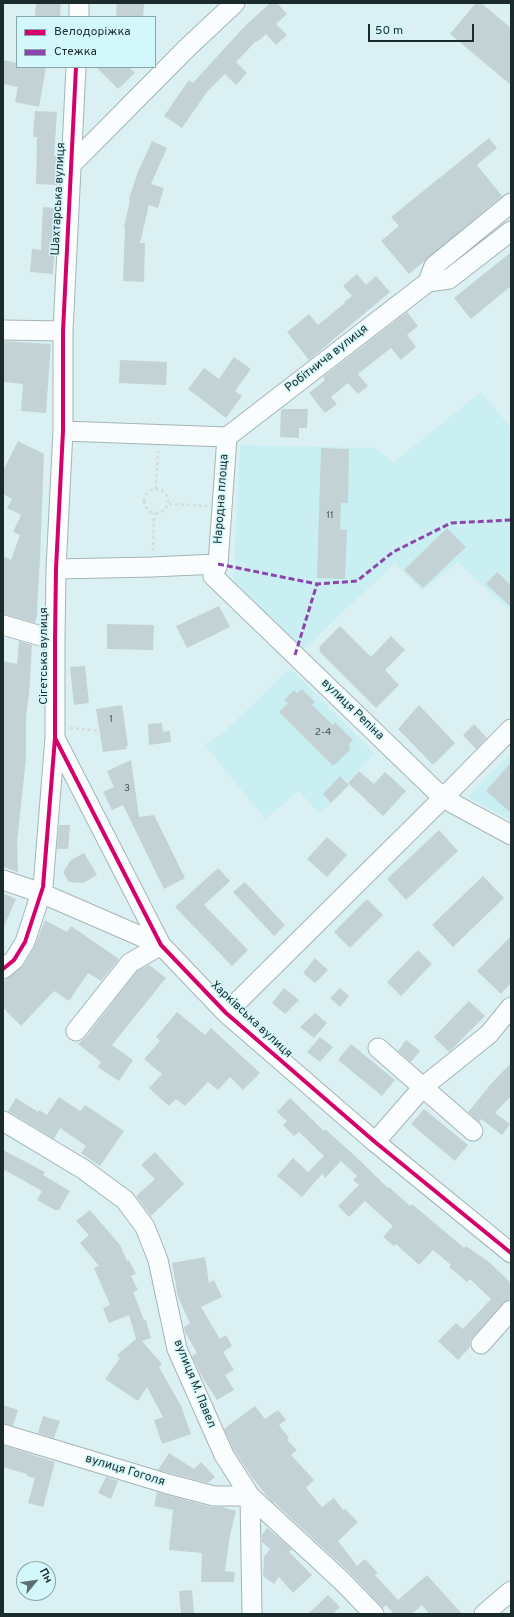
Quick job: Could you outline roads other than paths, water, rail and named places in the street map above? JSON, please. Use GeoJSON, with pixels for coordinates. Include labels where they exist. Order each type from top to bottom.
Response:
{"type":"FeatureCollection","features":[{"type":"Feature","properties":{"kind":"street"},"geometry":{"type":"LineString","coordinates":[[79,3],[79,16]]}},
{"type":"Feature","properties":{"kind":"street"},"geometry":{"type":"LineString","coordinates":[[71,166],[187,48],[235,3]]}},
{"type":"Feature","properties":{"kind":"street","name":"Шахтарська вулиця"},"geometry":{"type":"LineString","coordinates":[[62,331],[76,68]]}},
{"type":"Feature","properties":{"kind":"street"},"geometry":{"type":"LineString","coordinates":[[511,203],[434,266],[428,282],[449,279],[511,231]]}},
{"type":"Feature","properties":{"kind":"street","name":"Робітнича вулиця"},"geometry":{"type":"LineString","coordinates":[[227,437],[428,282]]}},
{"type":"Feature","properties":{"kind":"street"},"geometry":{"type":"LineString","coordinates":[[3,330],[62,331]]}},
{"type":"Feature","properties":{"kind":"street","name":"Сігетська вулиця"},"geometry":{"type":"LineString","coordinates":[[3,969],[14,960],[25,942],[43,887],[61,733],[55,640],[56,569],[63,431],[62,331]]}},
{"type":"Feature","properties":{"kind":"street","name":"Народна площа"},"geometry":{"type":"LineString","coordinates":[[63,431],[227,437],[218,564]]}},
{"type":"Feature","properties":{"kind":"street"},"geometry":{"type":"LineString","coordinates":[[56,569],[218,564]]}},
{"type":"Feature","properties":{"kind":"street","name":"вулиця Репіна"},"geometry":{"type":"LineString","coordinates":[[218,564],[214,576],[443,798],[511,835]]}},
{"type":"Feature","properties":{"kind":"street"},"geometry":{"type":"LineString","coordinates":[[3,625],[55,640]]}},
{"type":"Feature","properties":{"kind":"street"},"geometry":{"type":"LineString","coordinates":[[226,1013],[511,729]]}},
{"type":"Feature","properties":{"kind":"street","name":"Харківська вулиця"},"geometry":{"type":"LineString","coordinates":[[61,733],[161,946],[226,1013],[375,1142],[511,1253]]}},
{"type":"Feature","properties":{"kind":"street","name":"Харківська вулиця"},"geometry":{"type":"LineString","coordinates":[[3,880],[41,893],[161,946]]}},
{"type":"Feature","properties":{"kind":"street"},"geometry":{"type":"LineString","coordinates":[[76,1031],[130,963],[161,946]]}},
{"type":"Feature","properties":{"kind":"street"},"geometry":{"type":"LineString","coordinates":[[375,1142],[423,1087],[489,1034],[511,1006]]}},
{"type":"Feature","properties":{"kind":"street"},"geometry":{"type":"LineString","coordinates":[[378,1048],[473,1131]]}},
{"type":"Feature","properties":{"kind":"street","name":"вулиця М. Павел"},"geometry":{"type":"LineString","coordinates":[[3,1121],[83,1169],[126,1200],[145,1227],[158,1260],[177,1349],[224,1455],[250,1496],[342,1581],[374,1614]]}},
{"type":"Feature","properties":{"kind":"street"},"geometry":{"type":"LineString","coordinates":[[481,1344],[511,1310]]}},
{"type":"Feature","properties":{"kind":"street","name":"вулиця Гоголя"},"geometry":{"type":"LineString","coordinates":[[3,1434],[168,1484],[214,1496],[250,1496]]}},
{"type":"Feature","properties":{"kind":"street"},"geometry":{"type":"LineString","coordinates":[[250,1496],[252,1614]]}},
{"type":"Feature","properties":{"kind":"street"},"geometry":{"type":"LineString","coordinates":[[484,1614],[511,1591]]}}]}
